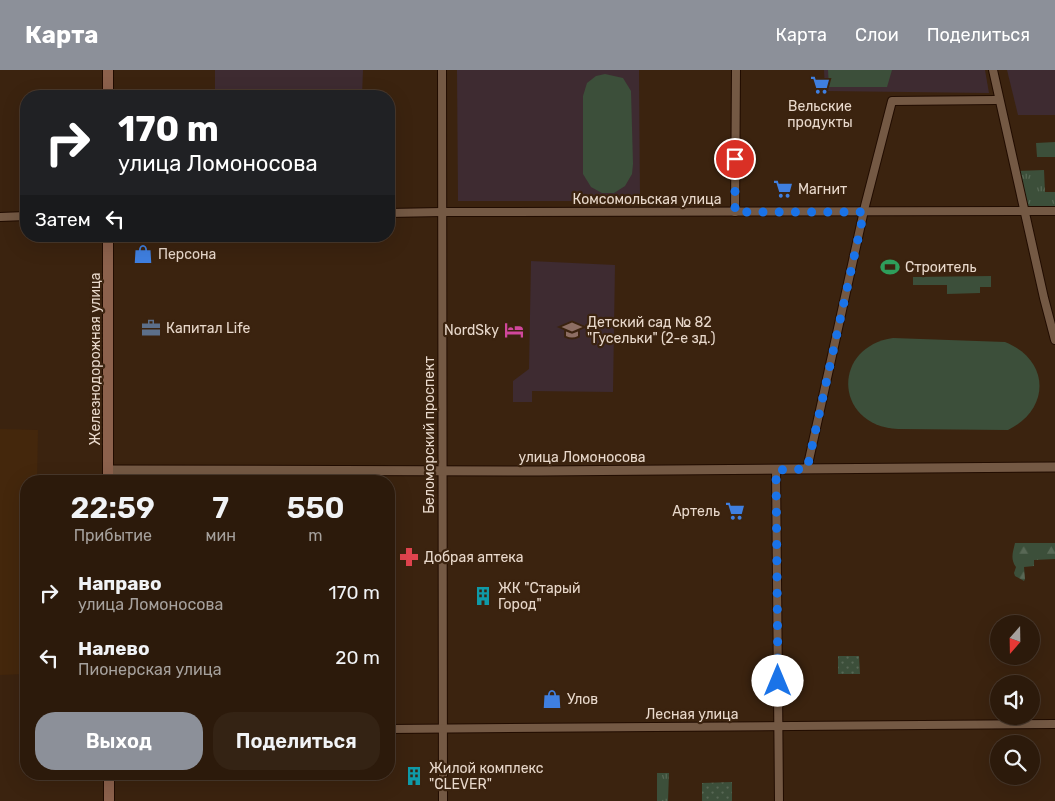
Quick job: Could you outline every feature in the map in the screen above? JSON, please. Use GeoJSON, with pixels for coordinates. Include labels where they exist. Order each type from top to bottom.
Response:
{"type":"FeatureCollection","features":[{"type":"Feature","properties":{"kind":"main road"},"geometry":{"type":"LineString","coordinates":[[108,70],[108,90]]}},
{"type":"Feature","properties":{"kind":"main road","name":"Железнодорожная улица"},"geometry":{"type":"LineString","coordinates":[[108,242],[108,475]]}},
{"type":"Feature","properties":{"kind":"main road"},"geometry":{"type":"LineString","coordinates":[[109,780],[109,801]]}},
{"type":"Feature","properties":{"kind":"street","name":"Беломорский проспект"},"geometry":{"type":"LineString","coordinates":[[442,70],[443,801]]}},
{"type":"Feature","properties":{"kind":"street"},"geometry":{"type":"LineString","coordinates":[[735,212],[736,70]]}},
{"type":"Feature","properties":{"kind":"street"},"geometry":{"type":"LineString","coordinates":[[993,70],[1014,169],[1026,211],[1044,298],[1055,340]]}},
{"type":"Feature","properties":{"kind":"street"},"geometry":{"type":"LineString","coordinates":[[807,469],[864,212],[892,101],[996,100]]}},
{"type":"Feature","properties":{"kind":"street","name":"Комсомольская улица"},"geometry":{"type":"LineString","coordinates":[[395,213],[1055,212]]}},
{"type":"Feature","properties":{"kind":"street"},"geometry":{"type":"LineString","coordinates":[[0,217],[20,216]]}},
{"type":"Feature","properties":{"kind":"street","name":"улица Ломоносова"},"geometry":{"type":"LineString","coordinates":[[108,470],[776,470],[1055,467]]}},
{"type":"Feature","properties":{"kind":"street"},"geometry":{"type":"LineString","coordinates":[[776,470],[779,801]]}},
{"type":"Feature","properties":{"kind":"street","name":"Лесная улица"},"geometry":{"type":"LineString","coordinates":[[395,729],[1055,724]]}},
{"type":"Feature","properties":{"kind":"shaded area"},"geometry":{"type":"Polygon","coordinates":[[[215,70],[363,70],[362,90],[215,90],[215,70]]]}},
{"type":"Feature","properties":{"kind":"shaded area"},"geometry":{"type":"Polygon","coordinates":[[[457,70],[639,70],[640,201],[458,201],[457,70]]]}},
{"type":"Feature","properties":{"kind":"shaded area"},"geometry":{"type":"Polygon","coordinates":[[[824,70],[985,70],[989,93],[825,91],[824,70]]]}},
{"type":"Feature","properties":{"kind":"shaded area"},"geometry":{"type":"Polygon","coordinates":[[[1007,70],[1055,70],[1055,115],[1018,115],[1007,70]]]}},
{"type":"Feature","properties":{"kind":"shaded area","name":"Детский сад № 82 \"Гусельки\" (2-е зд.)"},"geometry":{"type":"Polygon","coordinates":[[[531,261],[615,265],[613,392],[532,391],[532,402],[513,402],[513,381],[529,369],[531,261]]]}},
{"type":"Feature","properties":{"kind":"shaded area"},"geometry":{"type":"Polygon","coordinates":[[[0,429],[38,430],[37,475],[20,475],[20,674],[0,675],[0,429]]]}},
{"type":"Feature","properties":{"kind":"green space"},"geometry":{"type":"Polygon","coordinates":[[[828,70],[892,70],[887,87],[829,87],[828,70]]]}},
{"type":"Feature","properties":{"kind":"green space"},"geometry":{"type":"Polygon","coordinates":[[[605,74],[623,78],[631,91],[632,174],[625,186],[614,193],[602,193],[591,187],[583,174],[583,96],[587,83],[596,76],[605,74]]]}},
{"type":"Feature","properties":{"kind":"green space"},"geometry":{"type":"Polygon","coordinates":[[[1055,142],[1055,157],[1037,157],[1036,143],[1055,142]]]}},
{"type":"Feature","properties":{"kind":"green space"},"geometry":{"type":"Polygon","coordinates":[[[1044,170],[1045,192],[1055,192],[1055,209],[1028,209],[1017,171],[1044,170]]]}},
{"type":"Feature","properties":{"kind":"green space","name":"Строитель"},"geometry":{"type":"Polygon","coordinates":[[[991,276],[991,287],[980,287],[980,293],[947,294],[947,285],[913,285],[913,277],[991,276]]]}},
{"type":"Feature","properties":{"kind":"green space"},"geometry":{"type":"Polygon","coordinates":[[[893,338],[1005,342],[1020,350],[1030,360],[1037,372],[1040,385],[1038,398],[1032,410],[1022,421],[1008,430],[898,429],[877,425],[861,415],[852,401],[848,386],[850,370],[859,356],[873,344],[893,338]]]}},
{"type":"Feature","properties":{"kind":"green space"},"geometry":{"type":"Polygon","coordinates":[[[1015,543],[1055,543],[1055,559],[1034,560],[1034,566],[1024,567],[1024,581],[1015,576],[1014,573],[1016,567],[1012,555],[1015,543]]]}},
{"type":"Feature","properties":{"kind":"green space"},"geometry":{"type":"Polygon","coordinates":[[[838,656],[859,656],[860,674],[838,674],[838,656]]]}},
{"type":"Feature","properties":{"kind":"green space"},"geometry":{"type":"Polygon","coordinates":[[[657,773],[669,773],[668,801],[657,801],[657,773]]]}},
{"type":"Feature","properties":{"kind":"green space"},"geometry":{"type":"Polygon","coordinates":[[[732,782],[732,801],[702,801],[702,783],[732,782]]]}},
{"type":"Feature","properties":{"kind":"place","name":"Вельские продукты"},"geometry":{"type":"Point","coordinates":[820,85]}},
{"type":"Feature","properties":{"kind":"place","name":"Магнит"},"geometry":{"type":"Point","coordinates":[783,189]}},
{"type":"Feature","properties":{"kind":"place","name":"Персона"},"geometry":{"type":"Point","coordinates":[143,254]}},
{"type":"Feature","properties":{"kind":"place","name":"Строитель"},"geometry":{"type":"Point","coordinates":[890,267]}},
{"type":"Feature","properties":{"kind":"place","name":"Капитал Life"},"geometry":{"type":"Point","coordinates":[151,328]}},
{"type":"Feature","properties":{"kind":"place","name":"NordSky"},"geometry":{"type":"Point","coordinates":[514,330]}},
{"type":"Feature","properties":{"kind":"place","name":"Детский сад № 82 \"Гусельки\" (2-е зд.)"},"geometry":{"type":"Point","coordinates":[572,330]}},
{"type":"Feature","properties":{"kind":"place","name":"Артель"},"geometry":{"type":"Point","coordinates":[735,511]}},
{"type":"Feature","properties":{"kind":"place","name":"Добрая аптека"},"geometry":{"type":"Point","coordinates":[409,557]}},
{"type":"Feature","properties":{"kind":"place","name":"ЖК \"Старый Город\""},"geometry":{"type":"Point","coordinates":[483,596]}},
{"type":"Feature","properties":{"kind":"place","name":"Улов"},"geometry":{"type":"Point","coordinates":[552,699]}},
{"type":"Feature","properties":{"kind":"place","name":"Жилой комплекс \"СLEVER\""},"geometry":{"type":"Point","coordinates":[414,776]}},
{"type":"Feature","properties":{"kind":"route"},"geometry":{"type":"LineString","coordinates":[[735,159],[735,212],[864,212],[807,469],[776,470],[778,681]]}}]}
